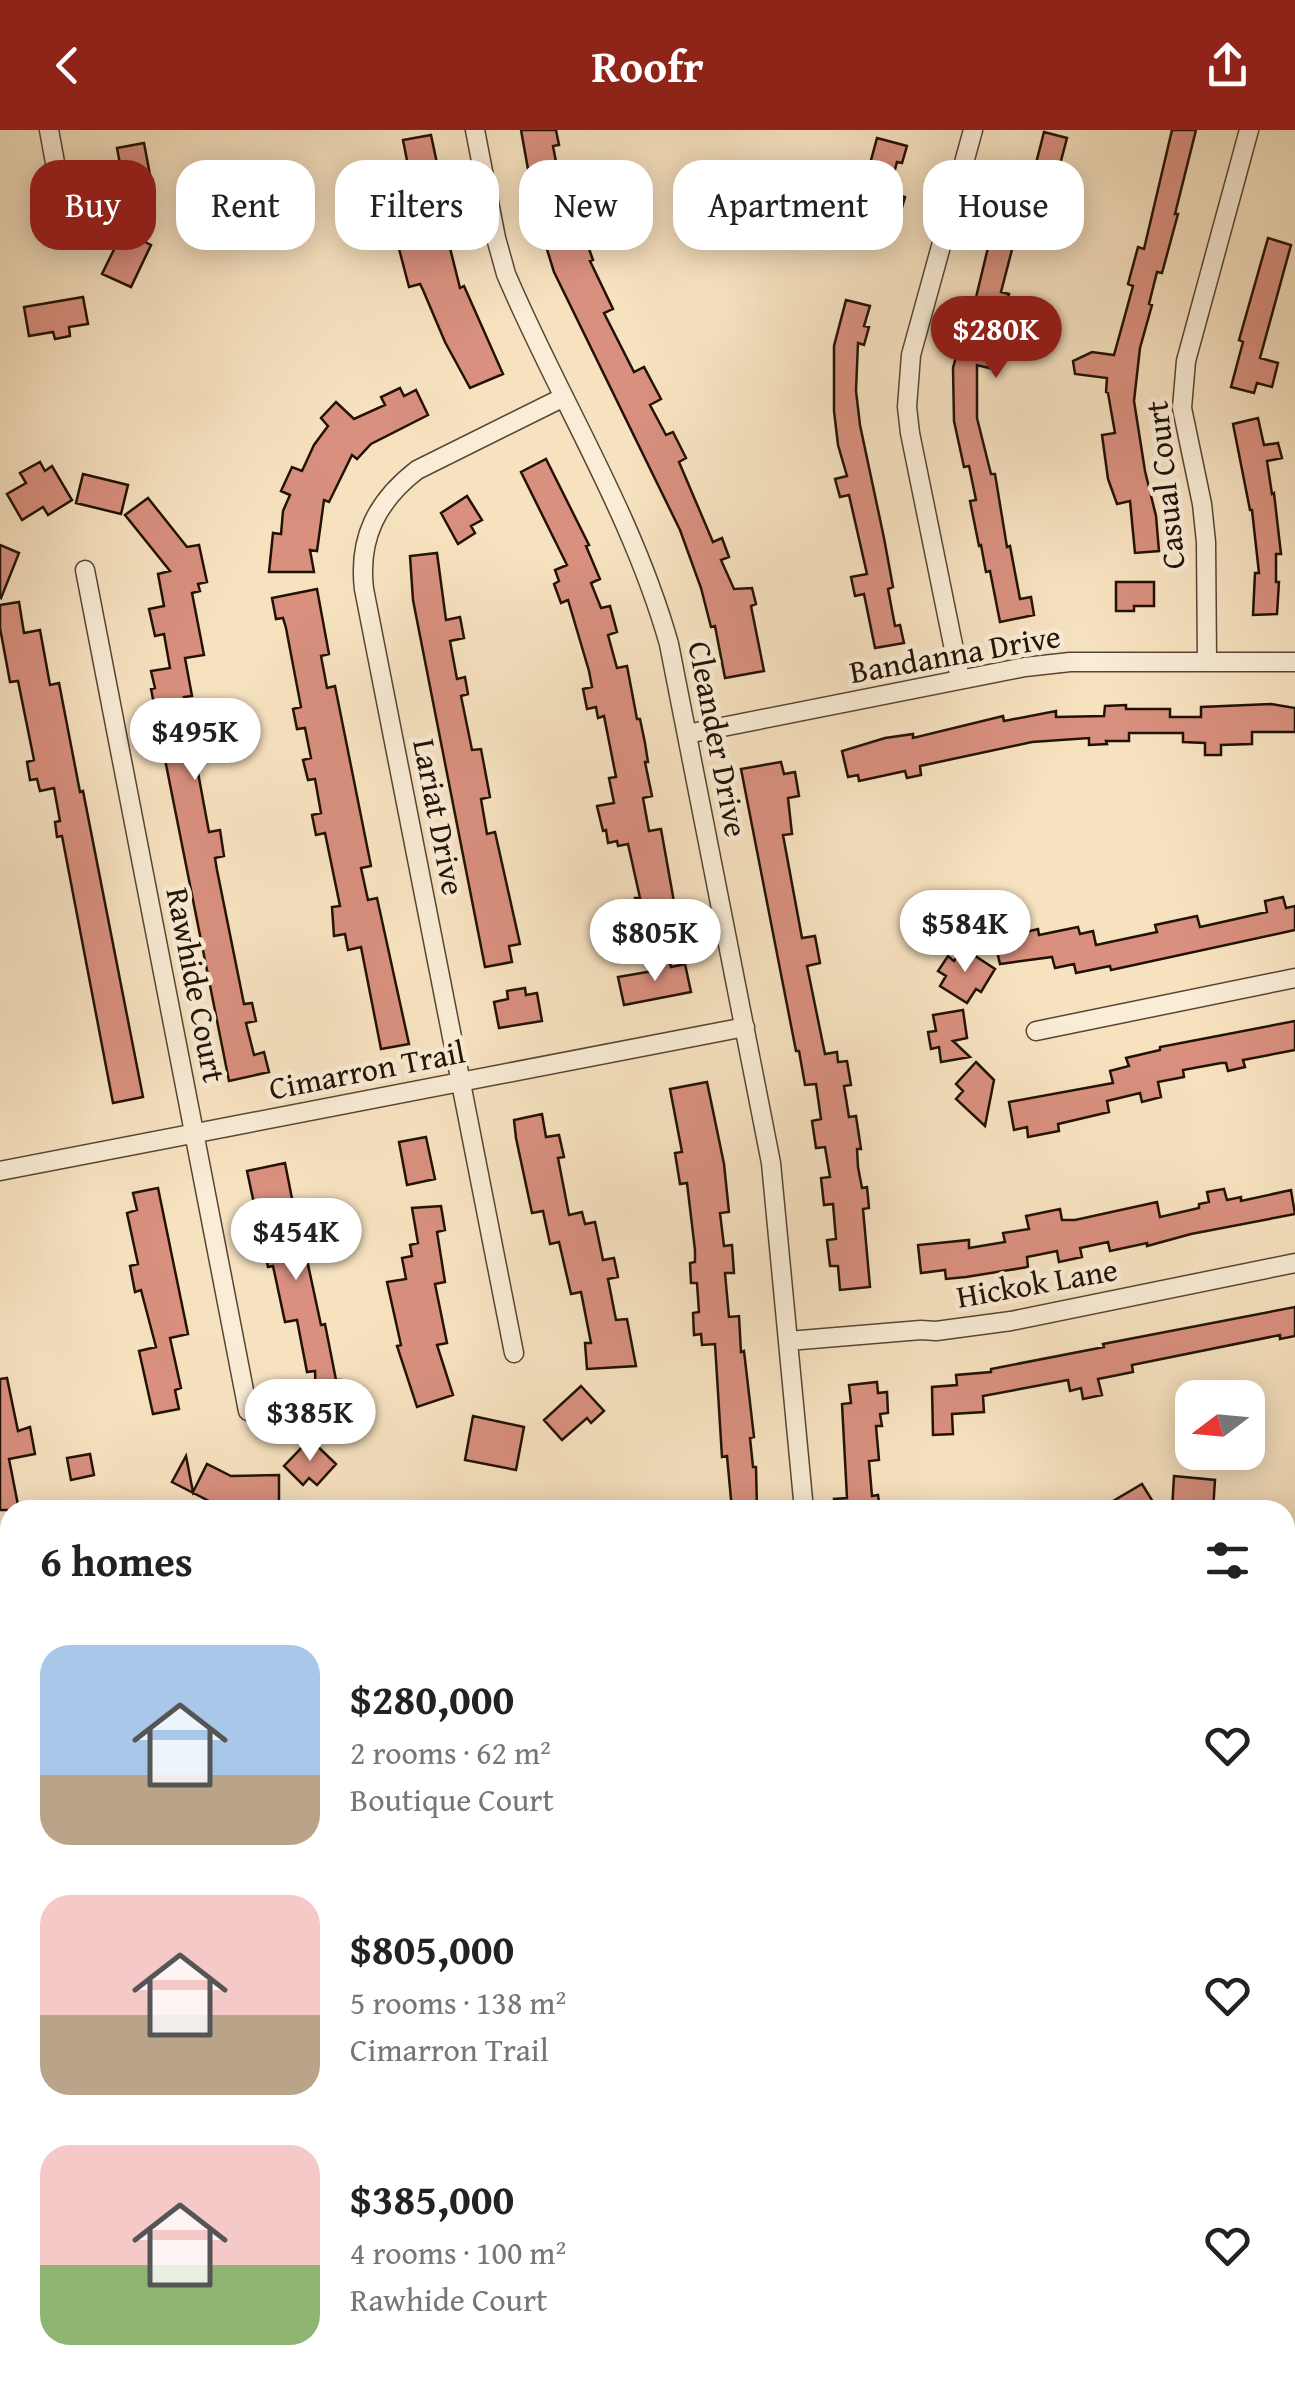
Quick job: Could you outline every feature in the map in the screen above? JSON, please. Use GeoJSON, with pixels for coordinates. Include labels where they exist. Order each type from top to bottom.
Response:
{"type":"FeatureCollection","features":[{"type":"Feature","properties":{"kind":"street"},"geometry":{"type":"LineString","coordinates":[[49,130],[54,160]]}},
{"type":"Feature","properties":{"kind":"street","name":"Cleander Drive"},"geometry":{"type":"LineString","coordinates":[[475,130],[506,274],[632,533],[670,644],[770,1163],[803,1500]]}},
{"type":"Feature","properties":{"kind":"street"},"geometry":{"type":"LineString","coordinates":[[960,679],[910,433],[907,381],[973,130]]}},
{"type":"Feature","properties":{"kind":"street","name":"Casual Court"},"geometry":{"type":"LineString","coordinates":[[1207,662],[1206,542],[1182,408],[1186,361],[1249,130]]}},
{"type":"Feature","properties":{"kind":"street","name":"Lariat Drive"},"geometry":{"type":"LineString","coordinates":[[514,1354],[364,590],[363,555],[372,522],[397,486],[418,470],[564,396]]}},
{"type":"Feature","properties":{"kind":"street","name":"Rawhide Court"},"geometry":{"type":"LineString","coordinates":[[85,570],[248,1411]]}},
{"type":"Feature","properties":{"kind":"street","name":"Bandanna Drive"},"geometry":{"type":"LineString","coordinates":[[688,734],[1025,666],[1070,662],[1295,662]]}},
{"type":"Feature","properties":{"kind":"street"},"geometry":{"type":"LineString","coordinates":[[1036,1032],[1295,978]]}},
{"type":"Feature","properties":{"kind":"street","name":"Cimarron Trail"},"geometry":{"type":"LineString","coordinates":[[0,1171],[744,1027]]}},
{"type":"Feature","properties":{"kind":"street","name":"Hickok Lane"},"geometry":{"type":"LineString","coordinates":[[788,1342],[1011,1321],[1295,1262]]}},
{"type":"Feature","properties":{"kind":"building"},"geometry":{"type":"Polygon","coordinates":[[[521,130],[556,130],[559,145],[553,146],[556,160],[526,160],[521,130]]]}},
{"type":"Feature","properties":{"kind":"building"},"geometry":{"type":"Polygon","coordinates":[[[1172,130],[1196,130],[1178,214],[1162,273],[1157,272],[1140,348],[1134,401],[1159,551],[1135,553],[1130,501],[1117,504],[1108,479],[1102,435],[1115,433],[1106,392],[1107,378],[1075,374],[1073,361],[1092,352],[1114,355],[1133,286],[1128,284],[1138,247],[1144,249],[1172,130]]]}},
{"type":"Feature","properties":{"kind":"building"},"geometry":{"type":"Polygon","coordinates":[[[1044,132],[1067,138],[1061,160],[1037,160],[1044,132]]]}},
{"type":"Feature","properties":{"kind":"building"},"geometry":{"type":"Polygon","coordinates":[[[431,135],[436,160],[407,160],[403,140],[431,135]]]}},
{"type":"Feature","properties":{"kind":"building"},"geometry":{"type":"Polygon","coordinates":[[[877,138],[907,146],[903,160],[871,160],[877,138]]]}},
{"type":"Feature","properties":{"kind":"building"},"geometry":{"type":"Polygon","coordinates":[[[144,143],[147,160],[119,160],[117,148],[144,143]]]}},
{"type":"Feature","properties":{"kind":"building"},"geometry":{"type":"Polygon","coordinates":[[[1268,238],[1291,245],[1260,358],[1278,363],[1272,387],[1257,383],[1254,393],[1231,387],[1243,342],[1239,340],[1268,238]]]}},
{"type":"Feature","properties":{"kind":"building"},"geometry":{"type":"Polygon","coordinates":[[[114,250],[149,250],[131,287],[102,274],[114,250]]]}},
{"type":"Feature","properties":{"kind":"building"},"geometry":{"type":"Polygon","coordinates":[[[399,250],[450,250],[460,288],[464,286],[503,374],[470,388],[420,284],[409,287],[399,250]]]}},
{"type":"Feature","properties":{"kind":"building"},"geometry":{"type":"Polygon","coordinates":[[[547,250],[589,250],[593,260],[590,261],[613,309],[604,313],[634,372],[644,367],[661,399],[650,405],[666,435],[673,432],[686,458],[679,462],[713,542],[722,538],[729,557],[721,560],[734,589],[752,588],[756,604],[751,606],[764,671],[725,678],[715,626],[711,627],[680,530],[554,272],[547,250]]]}},
{"type":"Feature","properties":{"kind":"building"},"geometry":{"type":"Polygon","coordinates":[[[987,250],[1012,250],[1001,292],[1009,294],[1004,311],[1000,310],[990,347],[998,349],[993,369],[977,365],[977,418],[991,474],[995,474],[1020,599],[1031,597],[1034,615],[1000,622],[970,501],[976,500],[969,466],[964,467],[954,421],[953,368],[960,342],[965,343],[987,250]]]}},
{"type":"Feature","properties":{"kind":"building"},"geometry":{"type":"Polygon","coordinates":[[[83,297],[88,324],[69,327],[70,336],[55,339],[53,332],[29,336],[24,307],[83,297]]]}},
{"type":"Feature","properties":{"kind":"building"},"geometry":{"type":"Polygon","coordinates":[[[846,300],[870,306],[864,345],[858,343],[856,391],[893,587],[888,589],[895,626],[900,625],[904,643],[875,648],[864,594],[855,596],[851,577],[867,574],[849,495],[840,497],[835,479],[847,476],[834,411],[834,346],[846,300]]]}},
{"type":"Feature","properties":{"kind":"building"},"geometry":{"type":"Polygon","coordinates":[[[400,388],[404,396],[416,390],[428,415],[371,444],[357,459],[352,455],[329,502],[324,500],[317,551],[310,550],[314,572],[269,572],[273,533],[281,534],[283,511],[290,495],[281,491],[292,467],[302,471],[328,426],[321,418],[336,402],[354,419],[385,405],[381,397],[400,388]]]}},
{"type":"Feature","properties":{"kind":"building"},"geometry":{"type":"Polygon","coordinates":[[[1258,418],[1264,445],[1278,443],[1282,458],[1267,461],[1281,554],[1276,554],[1277,614],[1253,615],[1255,573],[1259,573],[1252,510],[1233,424],[1258,418]]]}},
{"type":"Feature","properties":{"kind":"building"},"geometry":{"type":"Polygon","coordinates":[[[546,459],[589,545],[586,546],[600,579],[591,583],[601,608],[610,606],[617,632],[608,635],[617,668],[627,666],[648,762],[652,796],[643,798],[649,831],[661,829],[679,930],[653,936],[649,915],[639,917],[635,898],[640,898],[628,844],[608,843],[606,830],[603,831],[597,806],[614,803],[609,778],[616,777],[604,716],[598,718],[596,707],[587,709],[583,689],[592,687],[589,671],[568,600],[561,603],[554,584],[559,581],[555,570],[567,565],[521,472],[546,459]]]}},
{"type":"Feature","properties":{"kind":"building"},"geometry":{"type":"Polygon","coordinates":[[[40,462],[45,471],[52,466],[72,500],[48,515],[43,507],[22,520],[7,494],[26,483],[20,473],[40,462]]]}},
{"type":"Feature","properties":{"kind":"building"},"geometry":{"type":"Polygon","coordinates":[[[83,474],[128,485],[121,514],[76,503],[83,474]]]}},
{"type":"Feature","properties":{"kind":"building"},"geometry":{"type":"Polygon","coordinates":[[[467,496],[482,520],[471,526],[475,533],[458,544],[441,513],[467,496]]]}},
{"type":"Feature","properties":{"kind":"building"},"geometry":{"type":"Polygon","coordinates":[[[148,498],[187,547],[199,545],[207,582],[198,584],[200,591],[192,593],[204,655],[185,658],[192,696],[184,697],[209,832],[220,830],[224,856],[215,858],[217,870],[244,1004],[252,1003],[256,1021],[246,1023],[254,1055],[264,1052],[269,1072],[229,1081],[151,689],[155,688],[151,671],[170,668],[164,634],[155,636],[149,609],[164,606],[158,574],[170,571],[125,515],[148,498]]]}},
{"type":"Feature","properties":{"kind":"building"},"geometry":{"type":"Polygon","coordinates":[[[0,545],[19,553],[1,598],[0,597],[0,545]]]}},
{"type":"Feature","properties":{"kind":"building"},"geometry":{"type":"Polygon","coordinates":[[[437,553],[446,620],[460,617],[464,638],[450,641],[457,679],[465,677],[468,694],[461,696],[472,750],[481,749],[490,797],[481,799],[487,834],[495,832],[520,944],[509,946],[512,962],[485,967],[413,600],[410,556],[437,553]]]}},
{"type":"Feature","properties":{"kind":"building"},"geometry":{"type":"Polygon","coordinates":[[[1116,582],[1154,582],[1154,606],[1116,611],[1116,582]]]}},
{"type":"Feature","properties":{"kind":"building"},"geometry":{"type":"Polygon","coordinates":[[[317,589],[329,654],[321,656],[327,688],[335,686],[371,866],[361,868],[368,900],[377,898],[409,1044],[381,1049],[361,947],[348,950],[345,934],[334,936],[332,907],[340,906],[325,833],[316,835],[312,815],[321,813],[315,779],[308,780],[303,760],[311,758],[305,728],[297,729],[293,709],[301,707],[286,628],[283,618],[276,619],[272,598],[317,589]]]}},
{"type":"Feature","properties":{"kind":"building"},"geometry":{"type":"Polygon","coordinates":[[[19,602],[24,633],[40,630],[50,685],[59,683],[143,1097],[113,1103],[62,836],[57,837],[55,822],[60,821],[54,788],[40,791],[37,779],[30,780],[27,762],[34,760],[18,681],[10,682],[0,628],[0,605],[19,602]]]}},
{"type":"Feature","properties":{"kind":"building"},"geometry":{"type":"Polygon","coordinates":[[[1271,704],[1295,708],[1295,732],[1252,732],[1252,744],[1221,745],[1221,755],[1205,755],[1205,743],[1183,742],[1183,733],[1129,733],[1129,741],[1106,741],[1107,744],[1089,745],[1089,738],[1032,742],[920,766],[921,775],[907,778],[905,771],[859,781],[858,775],[848,777],[842,751],[885,738],[913,734],[913,738],[1003,716],[1004,721],[1056,711],[1056,717],[1104,716],[1105,706],[1126,705],[1126,709],[1170,709],[1170,717],[1201,717],[1201,707],[1271,704]]]}},
{"type":"Feature","properties":{"kind":"building"},"geometry":{"type":"Polygon","coordinates":[[[781,762],[784,774],[795,772],[799,796],[788,798],[792,834],[783,835],[802,938],[815,936],[820,963],[807,966],[825,1054],[837,1052],[838,1062],[847,1061],[851,1085],[844,1086],[849,1117],[856,1116],[862,1188],[867,1187],[869,1208],[863,1209],[870,1287],[840,1290],[838,1266],[830,1266],[827,1240],[836,1239],[833,1204],[824,1205],[821,1178],[830,1177],[825,1147],[816,1148],[812,1121],[821,1119],[816,1084],[805,1085],[796,1051],[741,769],[781,762]]]}},
{"type":"Feature","properties":{"kind":"building"},"geometry":{"type":"Polygon","coordinates":[[[1283,897],[1286,908],[1295,906],[1295,930],[1111,970],[1110,966],[1076,973],[1074,964],[1055,968],[1052,957],[1000,964],[992,930],[1024,923],[1026,932],[1038,929],[1039,935],[1078,927],[1080,934],[1093,931],[1096,945],[1157,932],[1155,925],[1197,916],[1200,927],[1267,912],[1265,901],[1283,897]]]}},
{"type":"Feature","properties":{"kind":"building"},"geometry":{"type":"Polygon","coordinates":[[[963,948],[995,969],[981,992],[976,989],[967,1003],[940,986],[946,976],[938,971],[948,956],[954,961],[963,948]]]}},
{"type":"Feature","properties":{"kind":"building"},"geometry":{"type":"Polygon","coordinates":[[[669,961],[671,967],[685,964],[691,992],[624,1005],[618,977],[653,971],[652,964],[669,961]]]}},
{"type":"Feature","properties":{"kind":"building"},"geometry":{"type":"Polygon","coordinates":[[[525,988],[526,995],[537,993],[542,1021],[499,1028],[494,1002],[508,999],[507,991],[525,988]]]}},
{"type":"Feature","properties":{"kind":"building"},"geometry":{"type":"Polygon","coordinates":[[[963,1010],[967,1038],[953,1041],[970,1057],[941,1062],[939,1047],[931,1049],[928,1032],[936,1031],[933,1015],[963,1010]]]}},
{"type":"Feature","properties":{"kind":"building"},"geometry":{"type":"Polygon","coordinates":[[[1295,1021],[1295,1050],[1243,1060],[1245,1067],[1228,1071],[1226,1063],[1183,1070],[1184,1077],[1158,1082],[1161,1097],[1142,1102],[1140,1093],[1107,1101],[1109,1112],[1058,1124],[1059,1131],[1028,1137],[1027,1127],[1014,1130],[1009,1102],[1113,1083],[1110,1071],[1129,1066],[1126,1058],[1160,1047],[1295,1021]]]}},
{"type":"Feature","properties":{"kind":"building"},"geometry":{"type":"Polygon","coordinates":[[[976,1062],[994,1080],[985,1126],[956,1099],[963,1091],[956,1084],[976,1062]]]}},
{"type":"Feature","properties":{"kind":"building"},"geometry":{"type":"Polygon","coordinates":[[[707,1082],[724,1164],[729,1212],[720,1213],[724,1246],[732,1245],[734,1273],[725,1273],[729,1317],[739,1316],[754,1437],[750,1438],[757,1500],[731,1500],[727,1456],[722,1457],[715,1344],[702,1345],[701,1334],[694,1335],[693,1313],[699,1312],[697,1283],[691,1283],[690,1263],[695,1262],[695,1250],[687,1183],[680,1184],[675,1153],[682,1152],[670,1089],[707,1082]]]}},
{"type":"Feature","properties":{"kind":"building"},"geometry":{"type":"Polygon","coordinates":[[[542,1114],[546,1137],[559,1135],[564,1157],[558,1158],[569,1215],[582,1212],[585,1224],[595,1222],[603,1260],[614,1258],[618,1277],[608,1279],[616,1320],[627,1319],[636,1366],[587,1369],[585,1343],[591,1343],[581,1292],[571,1294],[559,1242],[550,1244],[543,1211],[532,1213],[516,1138],[514,1120],[542,1114]]]}},
{"type":"Feature","properties":{"kind":"building"},"geometry":{"type":"Polygon","coordinates":[[[426,1137],[435,1179],[407,1185],[399,1142],[426,1137]]]}},
{"type":"Feature","properties":{"kind":"building"},"geometry":{"type":"Polygon","coordinates":[[[285,1163],[295,1214],[300,1226],[305,1224],[310,1245],[304,1246],[321,1325],[325,1324],[336,1380],[341,1380],[343,1426],[317,1427],[315,1371],[307,1372],[297,1320],[285,1322],[273,1266],[268,1267],[262,1241],[247,1171],[285,1163]]]}},
{"type":"Feature","properties":{"kind":"building"},"geometry":{"type":"Polygon","coordinates":[[[158,1188],[188,1334],[170,1338],[181,1388],[175,1390],[179,1409],[153,1414],[139,1351],[156,1347],[141,1290],[135,1292],[130,1266],[138,1264],[127,1213],[137,1210],[133,1193],[158,1188]]]}},
{"type":"Feature","properties":{"kind":"building"},"geometry":{"type":"Polygon","coordinates":[[[1224,1189],[1227,1200],[1241,1197],[1241,1201],[1291,1190],[1295,1214],[1147,1246],[1110,1251],[1108,1242],[1080,1248],[1082,1257],[1059,1262],[1057,1251],[1027,1257],[1028,1267],[966,1277],[946,1279],[945,1270],[921,1273],[918,1245],[969,1240],[969,1248],[1005,1242],[1003,1233],[1029,1229],[1026,1216],[1060,1209],[1062,1220],[1075,1220],[1157,1202],[1160,1217],[1199,1208],[1199,1204],[1209,1202],[1207,1192],[1224,1189]]]}},
{"type":"Feature","properties":{"kind":"building"},"geometry":{"type":"Polygon","coordinates":[[[441,1206],[445,1230],[437,1232],[445,1282],[435,1284],[447,1343],[437,1345],[453,1395],[417,1407],[397,1346],[401,1345],[387,1282],[406,1279],[402,1258],[412,1256],[410,1245],[418,1243],[412,1208],[441,1206]]]}},
{"type":"Feature","properties":{"kind":"building"},"geometry":{"type":"Polygon","coordinates":[[[1295,1307],[1295,1336],[1280,1339],[1280,1335],[1132,1365],[1133,1372],[1098,1379],[1102,1395],[1083,1399],[1081,1388],[1070,1391],[1068,1380],[983,1396],[984,1412],[952,1414],[953,1434],[933,1435],[932,1387],[957,1385],[956,1375],[991,1372],[1104,1347],[1103,1344],[1295,1307]]]}},
{"type":"Feature","properties":{"kind":"building"},"geometry":{"type":"Polygon","coordinates":[[[7,1378],[18,1431],[30,1427],[35,1454],[9,1459],[17,1500],[0,1500],[0,1379],[7,1378]]]}},
{"type":"Feature","properties":{"kind":"building"},"geometry":{"type":"Polygon","coordinates":[[[877,1382],[878,1393],[887,1392],[888,1413],[880,1414],[882,1426],[876,1426],[879,1460],[869,1461],[872,1496],[878,1495],[879,1500],[834,1500],[847,1498],[842,1404],[851,1403],[849,1385],[877,1382]]]}},
{"type":"Feature","properties":{"kind":"building"},"geometry":{"type":"Polygon","coordinates":[[[581,1386],[604,1411],[591,1423],[587,1418],[562,1440],[544,1420],[581,1386]]]}},
{"type":"Feature","properties":{"kind":"building"},"geometry":{"type":"Polygon","coordinates":[[[473,1416],[524,1427],[516,1470],[465,1460],[473,1416]]]}},
{"type":"Feature","properties":{"kind":"building"},"geometry":{"type":"Polygon","coordinates":[[[310,1439],[336,1464],[317,1485],[309,1478],[303,1485],[284,1466],[310,1439]]]}},
{"type":"Feature","properties":{"kind":"building"},"geometry":{"type":"Polygon","coordinates":[[[90,1454],[94,1475],[71,1480],[67,1458],[90,1454]]]}},
{"type":"Feature","properties":{"kind":"building"},"geometry":{"type":"Polygon","coordinates":[[[186,1456],[193,1492],[207,1464],[231,1476],[279,1475],[279,1500],[207,1500],[172,1482],[186,1456]]]}},
{"type":"Feature","properties":{"kind":"building"},"geometry":{"type":"Polygon","coordinates":[[[1174,1476],[1215,1480],[1214,1500],[1173,1500],[1174,1476]]]}},
{"type":"Feature","properties":{"kind":"building"},"geometry":{"type":"Polygon","coordinates":[[[1142,1484],[1152,1500],[1115,1500],[1142,1484]]]}}]}
